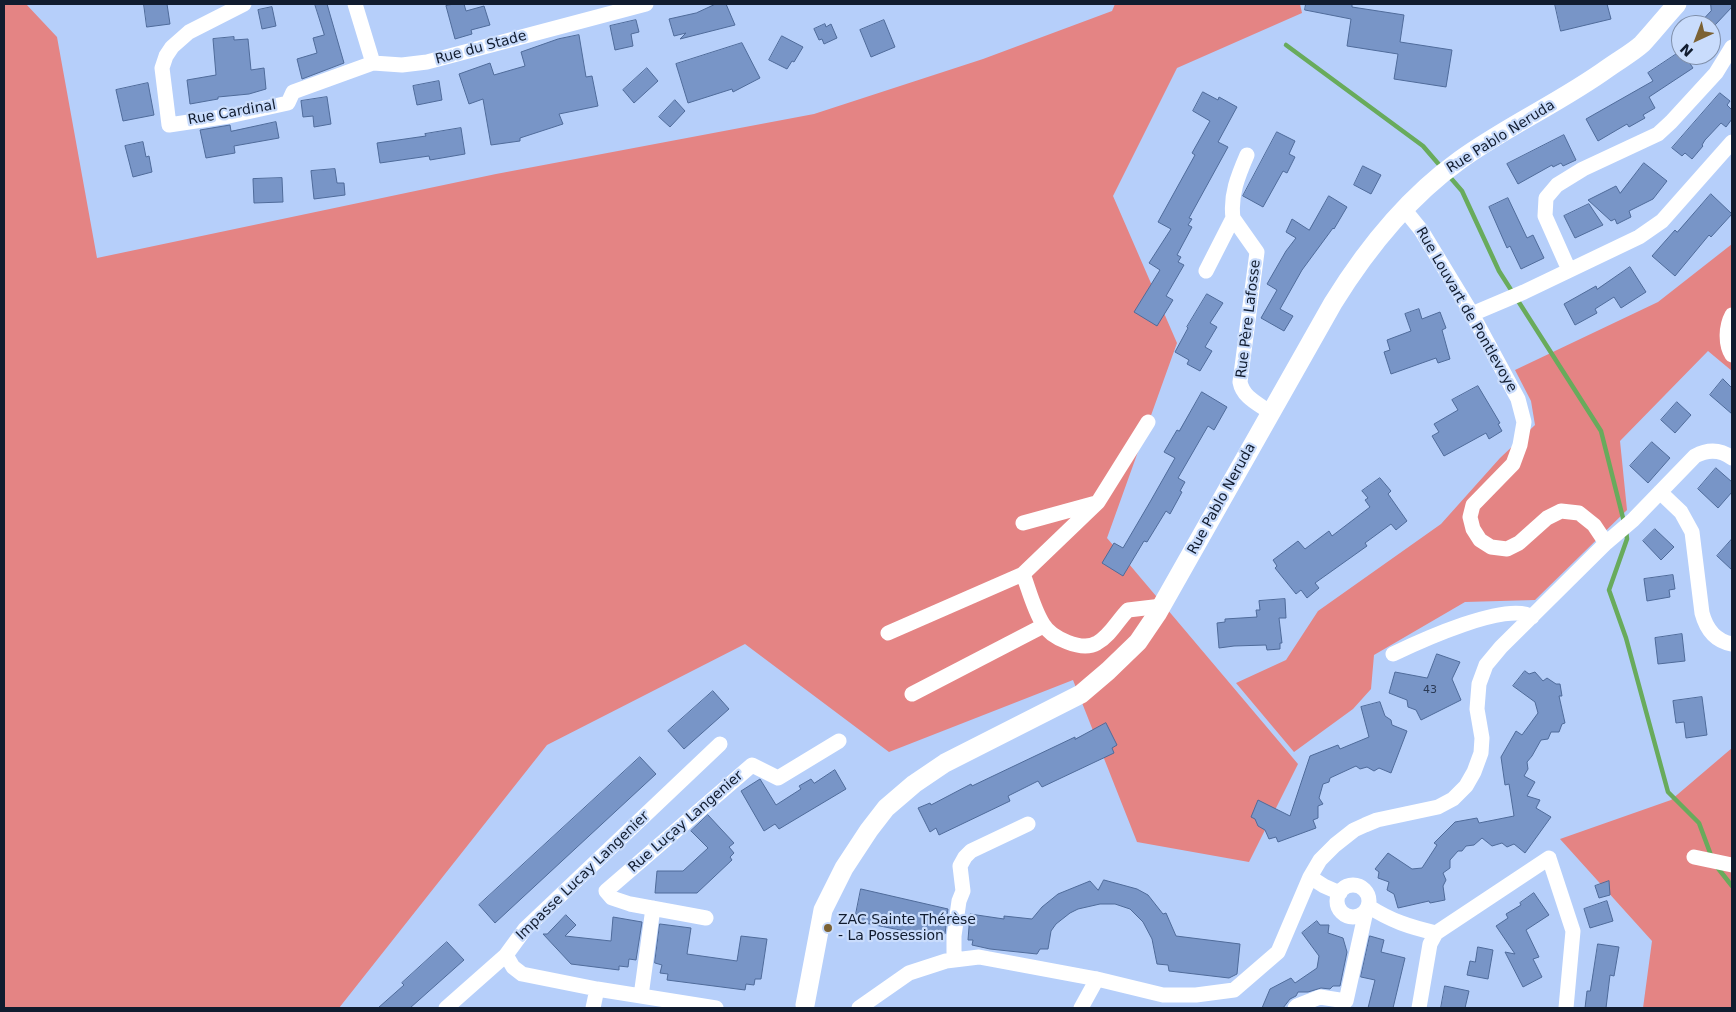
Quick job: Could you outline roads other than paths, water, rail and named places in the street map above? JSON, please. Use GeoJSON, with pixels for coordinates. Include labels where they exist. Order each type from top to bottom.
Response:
{"type":"FeatureCollection","features":[{"type":"Feature","properties":{"kind":"main road","name":"Rue Pablo Neruda"},"geometry":{"type":"LineString","coordinates":[[805,1007],[823,910],[844,868],[868,830],[886,808],[914,784],[945,763],[1081,694],[1138,642],[1162,606],[1333,303],[1357,264],[1387,227],[1446,171],[1507,130],[1582,86],[1641,45],[1677,4]]}},
{"type":"Feature","properties":{"kind":"street","name":"Rue Cardinal"},"geometry":{"type":"LineString","coordinates":[[244,4],[189,32],[172,47],[166,56],[162,68],[169,125],[229,116],[288,103],[293,92],[373,63]]}},
{"type":"Feature","properties":{"kind":"street"},"geometry":{"type":"LineString","coordinates":[[356,4],[373,63]]}},
{"type":"Feature","properties":{"kind":"street","name":"Rue du Stade"},"geometry":{"type":"LineString","coordinates":[[373,63],[402,65],[427,62],[646,4]]}},
{"type":"Feature","properties":{"kind":"street"},"geometry":{"type":"LineString","coordinates":[[1569,270],[1546,216],[1546,198],[1557,185],[1583,169],[1658,134],[1716,74],[1732,47]]}},
{"type":"Feature","properties":{"kind":"street"},"geometry":{"type":"LineString","coordinates":[[1472,314],[1524,292],[1639,237],[1662,221],[1732,142]]}},
{"type":"Feature","properties":{"kind":"street"},"geometry":{"type":"LineString","coordinates":[[1206,271],[1233,218],[1231,206],[1235,184],[1246,155]]}},
{"type":"Feature","properties":{"kind":"street","name":"Rue Louvart de Pontlevoye"},"geometry":{"type":"LineString","coordinates":[[1404,209],[1421,230],[1472,314],[1518,398],[1524,422],[1520,445],[1513,464],[1473,505],[1470,518],[1473,529],[1480,540],[1491,547],[1507,550],[1519,543],[1547,518],[1561,511],[1579,513],[1612,539]]}},
{"type":"Feature","properties":{"kind":"street","name":"Rue Père Lafosse"},"geometry":{"type":"LineString","coordinates":[[1233,218],[1257,252],[1240,382],[1241,390],[1271,413]]}},
{"type":"Feature","properties":{"kind":"street"},"geometry":{"type":"LineString","coordinates":[[1732,315],[1728,324],[1729,349],[1732,355]]}},
{"type":"Feature","properties":{"kind":"street"},"geometry":{"type":"LineString","coordinates":[[888,633],[1023,574],[1098,502],[1148,422]]}},
{"type":"Feature","properties":{"kind":"street"},"geometry":{"type":"LineString","coordinates":[[859,1008],[909,973],[954,959],[979,957],[1097,979],[1163,995],[1196,995],[1234,990],[1278,952],[1310,877],[1320,860],[1335,845],[1354,830],[1377,820],[1438,807],[1453,799],[1466,786],[1481,753],[1482,738],[1477,709],[1479,684],[1486,665],[1501,647],[1633,520],[1695,456],[1704,451],[1716,450],[1732,458]]}},
{"type":"Feature","properties":{"kind":"street"},"geometry":{"type":"LineString","coordinates":[[1660,492],[1681,512],[1692,532],[1702,613],[1706,625],[1716,637],[1732,644]]}},
{"type":"Feature","properties":{"kind":"street"},"geometry":{"type":"LineString","coordinates":[[1024,523],[1098,502]]}},
{"type":"Feature","properties":{"kind":"street"},"geometry":{"type":"LineString","coordinates":[[1023,574],[1044,626],[1074,646],[1090,646],[1104,638],[1128,610],[1162,606]]}},
{"type":"Feature","properties":{"kind":"street"},"geometry":{"type":"LineString","coordinates":[[1393,654],[1424,639],[1490,616],[1514,612],[1527,613],[1532,617]]}},
{"type":"Feature","properties":{"kind":"street"},"geometry":{"type":"LineString","coordinates":[[912,694],[1044,626]]}},
{"type":"Feature","properties":{"kind":"street","name":"Rue Luçay Langenier"},"geometry":{"type":"LineString","coordinates":[[706,918],[630,904],[612,898],[606,891],[752,765],[778,778],[839,741]]}},
{"type":"Feature","properties":{"kind":"street","name":"Impasse Lucay Langenier"},"geometry":{"type":"LineString","coordinates":[[446,1008],[506,955],[525,929],[720,744]]}},
{"type":"Feature","properties":{"kind":"street"},"geometry":{"type":"LineString","coordinates":[[954,959],[954,936],[959,900],[963,892],[960,866],[964,857],[971,851],[1028,824]]}},
{"type":"Feature","properties":{"kind":"street"},"geometry":{"type":"LineString","coordinates":[[1694,857],[1732,865]]}},
{"type":"Feature","properties":{"kind":"street"},"geometry":{"type":"LineString","coordinates":[[1419,1008],[1430,944],[1436,933],[1549,858],[1573,931],[1566,1008]]}},
{"type":"Feature","properties":{"kind":"street"},"geometry":{"type":"LineString","coordinates":[[1310,877],[1340,893]]}},
{"type":"Feature","properties":{"kind":"street"},"geometry":{"type":"LineString","coordinates":[[1296,1008],[1320,997],[1346,1000],[1369,902],[1366,892],[1358,886],[1348,887],[1340,893],[1339,908],[1346,916],[1357,917],[1367,909]]}},
{"type":"Feature","properties":{"kind":"street"},"geometry":{"type":"LineString","coordinates":[[641,996],[653,908]]}},
{"type":"Feature","properties":{"kind":"street"},"geometry":{"type":"LineString","coordinates":[[1367,909],[1411,927],[1436,933]]}},
{"type":"Feature","properties":{"kind":"street"},"geometry":{"type":"LineString","coordinates":[[506,955],[513,967],[522,974],[597,989],[716,1008]]}},
{"type":"Feature","properties":{"kind":"street"},"geometry":{"type":"LineString","coordinates":[[1081,1008],[1097,979]]}},
{"type":"Feature","properties":{"kind":"street"},"geometry":{"type":"LineString","coordinates":[[593,1008],[597,989]]}},
{"type":"Feature","properties":{"kind":"waterway"},"geometry":{"type":"LineString","coordinates":[[1286,45],[1423,146],[1442,168]]}},
{"type":"Feature","properties":{"kind":"waterway"},"geometry":{"type":"LineString","coordinates":[[1449,176],[1462,191],[1499,271],[1601,431],[1624,522]]}},
{"type":"Feature","properties":{"kind":"waterway"},"geometry":{"type":"LineString","coordinates":[[1626,530],[1627,539],[1609,590],[1626,638],[1668,792],[1699,823],[1712,858]]}},
{"type":"Feature","properties":{"kind":"waterway"},"geometry":{"type":"LineString","coordinates":[[1717,867],[1732,886]]}},
{"type":"Feature","properties":{"kind":"place","name":"ZAC Sainte Thérèse - La Possession"},"geometry":{"type":"Point","coordinates":[828,928]}}]}
